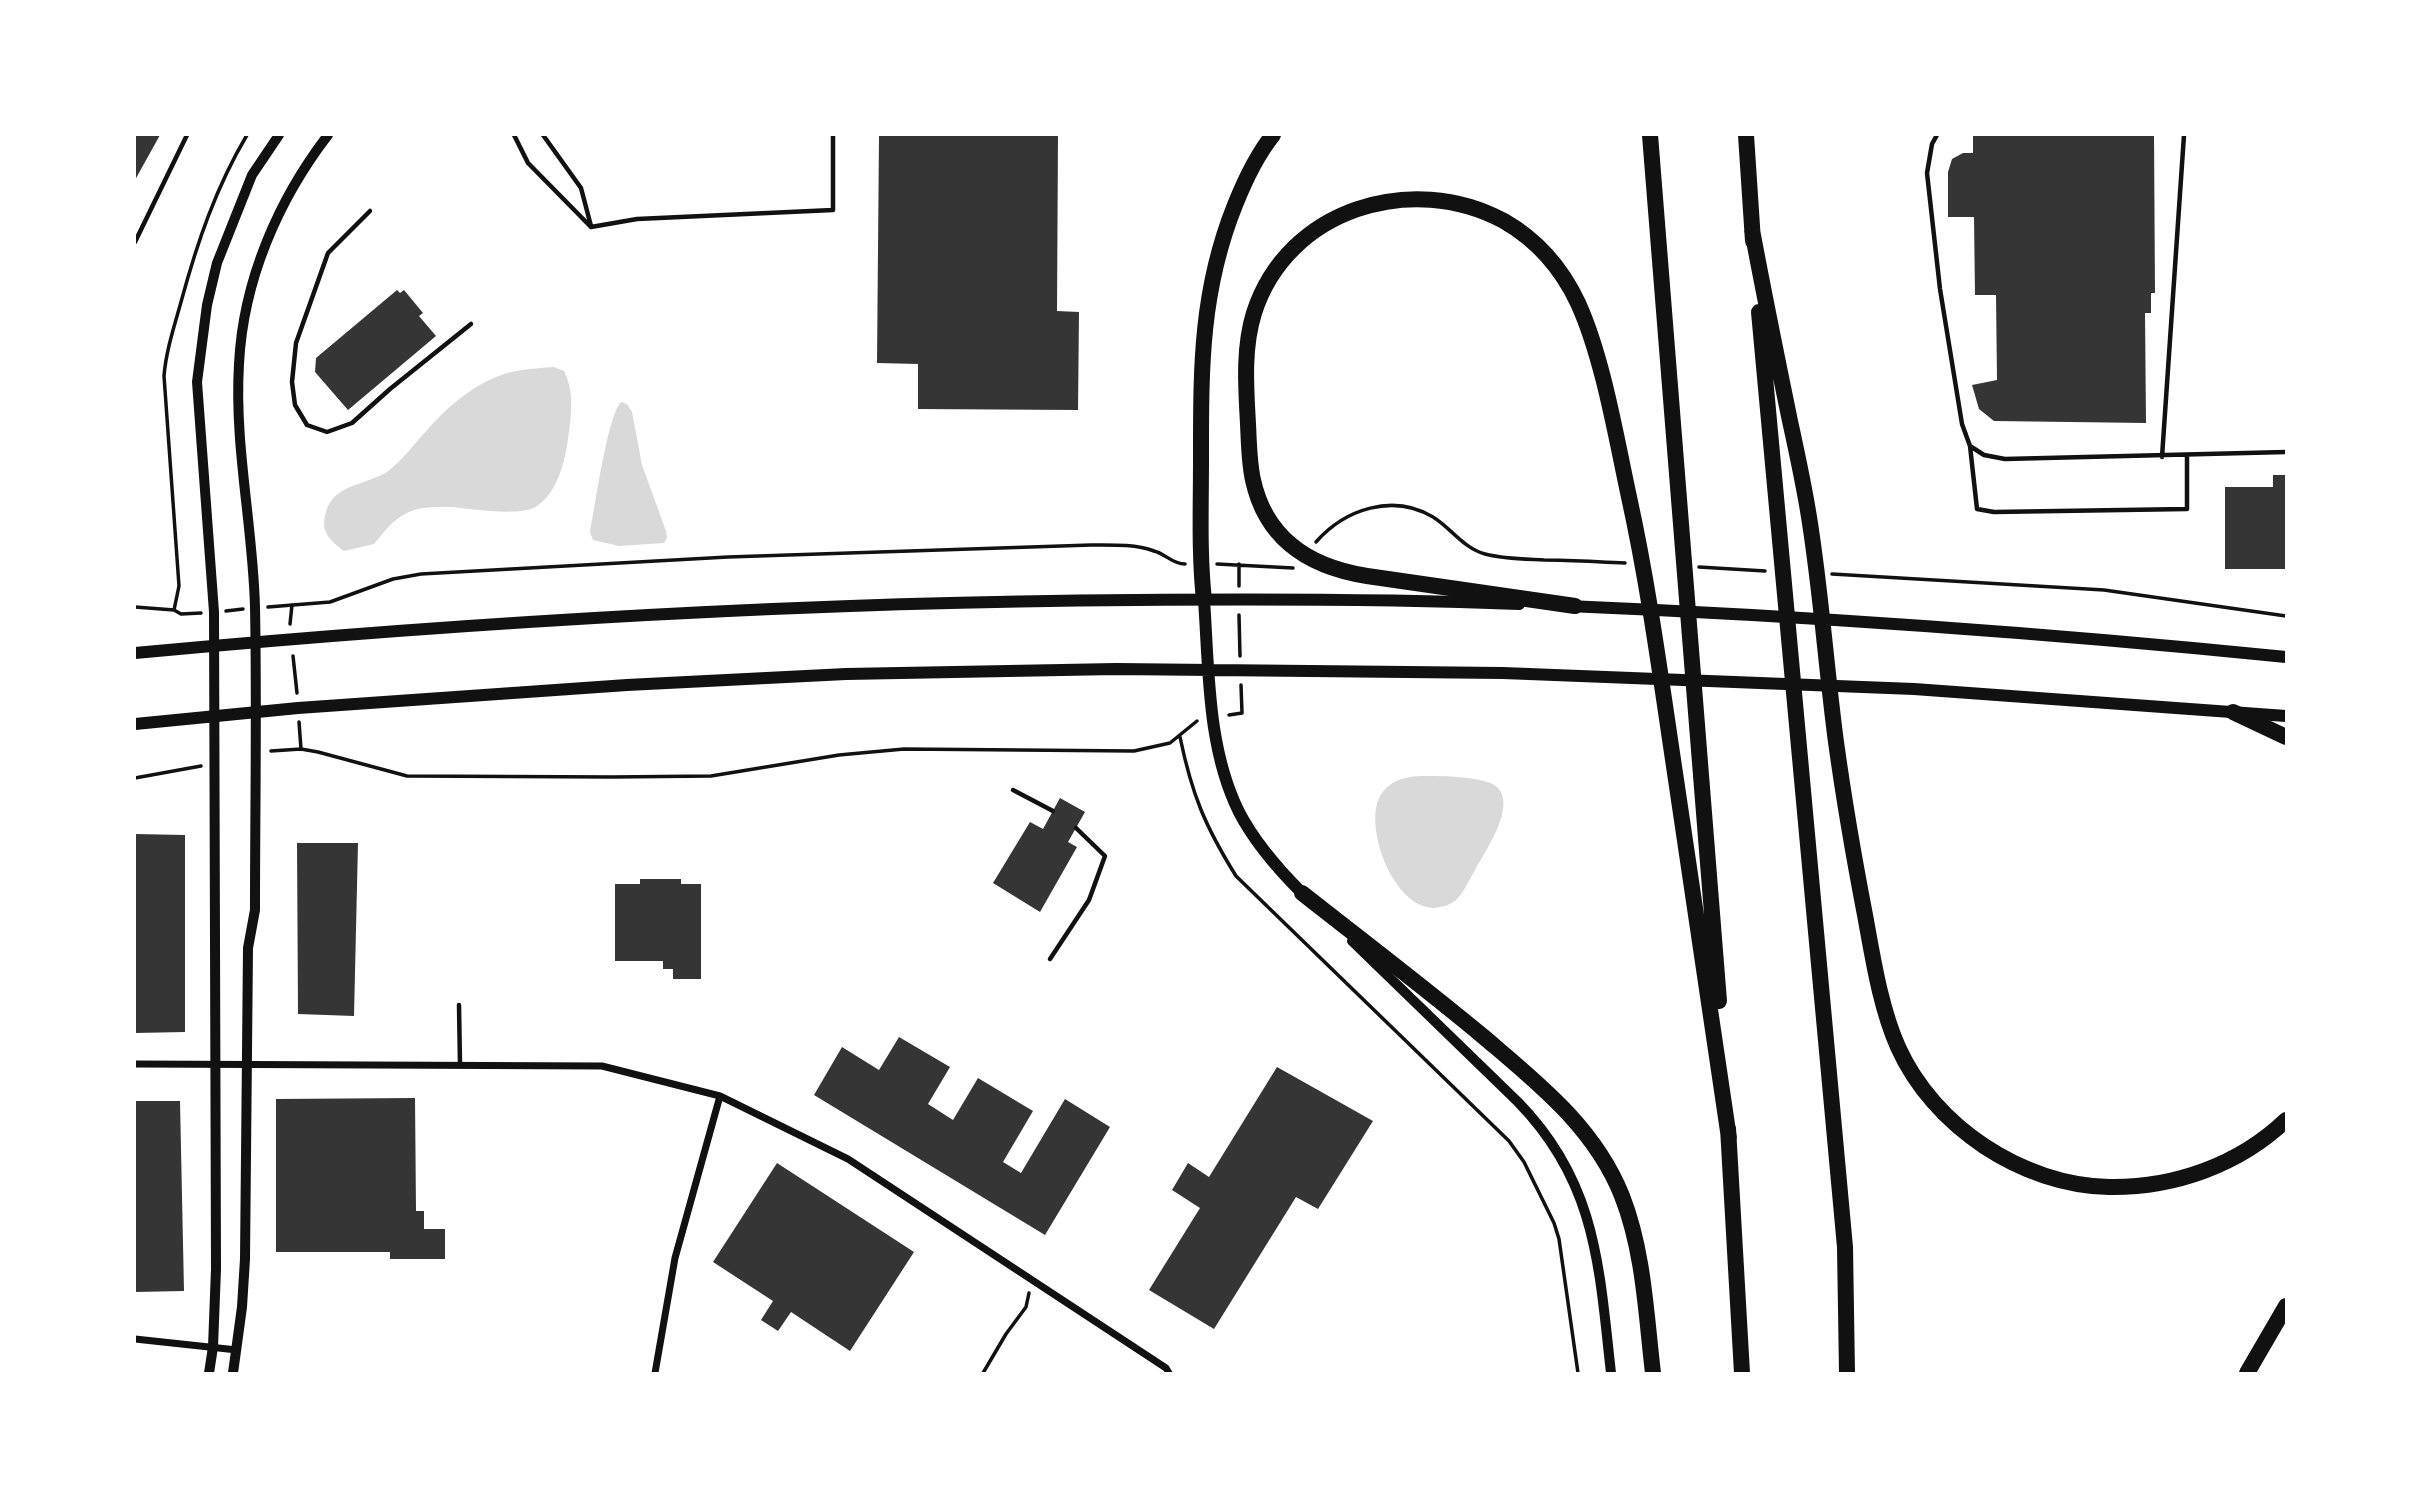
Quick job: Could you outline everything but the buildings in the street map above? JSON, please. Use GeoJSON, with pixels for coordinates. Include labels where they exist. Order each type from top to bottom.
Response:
{"type":"FeatureCollection","features":[{"type":"Feature","properties":{"kind":"highway"},"geometry":{"type":"LineString","coordinates":[[1203,600],[1200,564],[1201,362],[1206,307],[1216,261],[1230,217],[1251,170],[1272,135]]}},
{"type":"Feature","properties":{"kind":"highway"},"geometry":{"type":"LineString","coordinates":[[1650,135],[1729,1138],[1742,1373]]}},
{"type":"Feature","properties":{"kind":"highway"},"geometry":{"type":"LineString","coordinates":[[1746,135],[1752,230],[1845,1247],[1847,1373]]}},
{"type":"Feature","properties":{"kind":"highway"},"geometry":{"type":"LineString","coordinates":[[1575,606],[1353,574],[1328,567],[1304,556],[1279,534],[1268,518],[1256,490],[1250,462],[1247,344],[1254,311],[1270,276],[1291,250],[1321,225],[1353,209],[1383,201],[1418,198],[1457,203],[1487,213],[1516,228],[1552,261],[1577,302],[1597,362],[1618,446],[1655,627],[1729,1138]]}},
{"type":"Feature","properties":{"kind":"highway"},"geometry":{"type":"LineString","coordinates":[[1752,230],[1810,517],[1836,743],[1854,859],[1885,1009],[1898,1048],[1943,1113],[1982,1144],[2017,1165],[2086,1186],[2158,1184],[2195,1174],[2235,1158],[2269,1136],[2286,1120]]}},
{"type":"Feature","properties":{"kind":"highway"},"geometry":{"type":"LineString","coordinates":[[2233,712],[2286,737]]}},
{"type":"Feature","properties":{"kind":"highway"},"geometry":{"type":"LineString","coordinates":[[1302,893],[1442,1003],[1538,1083],[1590,1138],[1616,1181],[1633,1231],[1653,1373]]}},
{"type":"Feature","properties":{"kind":"highway"},"geometry":{"type":"LineString","coordinates":[[2247,1373],[2286,1306]]}},
{"type":"Feature","properties":{"kind":"main road"},"geometry":{"type":"LineString","coordinates":[[1203,600],[1217,740],[1235,803],[1265,853],[1302,893]]}},
{"type":"Feature","properties":{"kind":"main road"},"geometry":{"type":"LineString","coordinates":[[135,653],[533,621],[720,611],[975,602],[1203,600],[1575,606],[1851,621],[2126,641],[2286,657]]}},
{"type":"Feature","properties":{"kind":"main road"},"geometry":{"type":"LineString","coordinates":[[135,724],[298,708],[767,677],[1209,669],[1426,671],[1917,689],[2286,716]]}},
{"type":"Feature","properties":{"kind":"street"},"geometry":{"type":"LineString","coordinates":[[209,1373],[213,1347],[216,1269],[215,646],[198,394],[200,349],[217,263],[232,221],[252,175],[279,135]]}},
{"type":"Feature","properties":{"kind":"street"},"geometry":{"type":"LineString","coordinates":[[233,1373],[245,1259],[248,948],[256,910],[255,608],[240,417],[239,363],[246,315],[267,240],[305,164],[328,135]]}},
{"type":"Feature","properties":{"kind":"street"},"geometry":{"type":"LineString","coordinates":[[1302,893],[1518,1102],[1560,1153],[1578,1190],[1595,1243],[1611,1373]]}},
{"type":"Feature","properties":{"kind":"street"},"geometry":{"type":"LineString","coordinates":[[135,1064],[603,1066],[720,1096],[848,1159],[1166,1368],[1169,1373]]}},
{"type":"Feature","properties":{"kind":"street"},"geometry":{"type":"LineString","coordinates":[[654,1372],[675,1258],[720,1096]]}},
{"type":"Feature","properties":{"kind":"street"},"geometry":{"type":"LineString","coordinates":[[135,1339],[237,1350]]}},
{"type":"Feature","properties":{"kind":"lane"},"geometry":{"type":"LineString","coordinates":[[135,242],[187,135]]}},
{"type":"Feature","properties":{"kind":"lane"},"geometry":{"type":"LineString","coordinates":[[514,135],[528,163],[591,227]]}},
{"type":"Feature","properties":{"kind":"lane"},"geometry":{"type":"LineString","coordinates":[[543,135],[581,188],[591,227]]}},
{"type":"Feature","properties":{"kind":"lane"},"geometry":{"type":"LineString","coordinates":[[591,227],[637,219],[833,210],[833,135]]}},
{"type":"Feature","properties":{"kind":"lane"},"geometry":{"type":"LineString","coordinates":[[1937,135],[1932,144],[1927,173],[1942,303],[1962,424],[1970,446],[1977,509],[1994,512],[2187,509],[2187,456]]}},
{"type":"Feature","properties":{"kind":"lane"},"geometry":{"type":"LineString","coordinates":[[2162,457],[2184,135]]}},
{"type":"Feature","properties":{"kind":"lane"},"geometry":{"type":"LineString","coordinates":[[370,211],[328,253],[296,343],[292,382],[295,405],[307,425],[327,432],[352,424],[390,389],[471,324]]}},
{"type":"Feature","properties":{"kind":"lane"},"geometry":{"type":"LineString","coordinates":[[1970,446],[1984,455],[2005,459],[2286,452]]}},
{"type":"Feature","properties":{"kind":"lane"},"geometry":{"type":"LineString","coordinates":[[1013,790],[1053,811]]}},
{"type":"Feature","properties":{"kind":"lane"},"geometry":{"type":"LineString","coordinates":[[1050,959],[1089,900],[1105,856],[1076,828]]}},
{"type":"Feature","properties":{"kind":"lane"},"geometry":{"type":"LineString","coordinates":[[459,1005],[460,1065]]}},
{"type":"Feature","properties":{"kind":"path"},"geometry":{"type":"LineString","coordinates":[[135,607],[174,610],[181,614],[330,602],[393,579],[421,574],[676,559],[1079,545],[1144,548],[1161,553],[1176,564],[1251,564],[1295,568],[1321,536],[1344,518],[1367,509],[1393,505],[1432,516],[1467,545],[1485,554],[1515,559],[1630,563]]}},
{"type":"Feature","properties":{"kind":"path"},"geometry":{"type":"LineString","coordinates":[[1698,567],[1767,571]]}},
{"type":"Feature","properties":{"kind":"path"},"geometry":{"type":"LineString","coordinates":[[1821,574],[2104,590],[2286,616]]}},
{"type":"Feature","properties":{"kind":"path"},"geometry":{"type":"LineString","coordinates":[[292,605],[290,617],[301,749],[407,776],[711,776],[839,755],[904,749],[1135,751],[1170,743],[1197,721]]}},
{"type":"Feature","properties":{"kind":"path"},"geometry":{"type":"LineString","coordinates":[[1180,736],[1197,806],[1236,876],[1508,1141],[1524,1162],[1545,1200],[1559,1239],[1578,1373]]}},
{"type":"Feature","properties":{"kind":"path"},"geometry":{"type":"LineString","coordinates":[[135,778],[194,768]]}},
{"type":"Feature","properties":{"kind":"path"},"geometry":{"type":"LineString","coordinates":[[983,1373],[1026,1307],[1032,1280]]}},
{"type":"Feature","properties":{"kind":"shaded area"},"geometry":{"type":"Polygon","coordinates":[[[554,367],[564,371],[570,388],[569,430],[559,476],[550,493],[537,506],[509,512],[452,507],[420,509],[398,518],[374,544],[344,551],[328,536],[324,522],[328,505],[334,498],[350,487],[387,472],[436,420],[465,394],[487,381],[511,372],[554,367]]]}},
{"type":"Feature","properties":{"kind":"shaded area"},"geometry":{"type":"Polygon","coordinates":[[[621,402],[627,404],[632,412],[642,465],[666,531],[667,538],[664,543],[619,546],[593,540],[590,532],[606,443],[621,402]]]}},
{"type":"Feature","properties":{"kind":"shaded area"},"geometry":{"type":"Polygon","coordinates":[[[1424,776],[1462,777],[1491,783],[1502,795],[1503,805],[1492,841],[1464,890],[1455,901],[1435,908],[1420,904],[1406,894],[1394,879],[1384,861],[1375,823],[1376,806],[1386,788],[1401,779],[1424,776]]]}}]}
